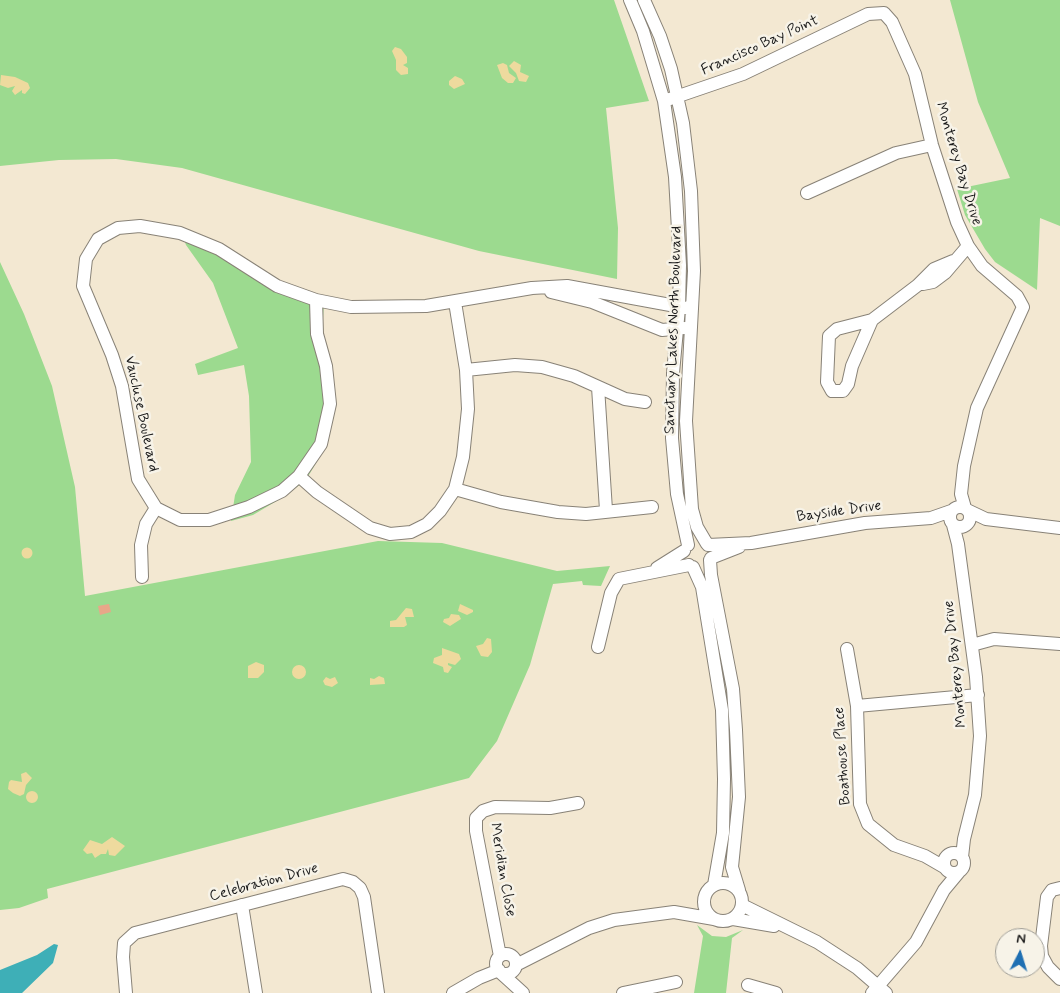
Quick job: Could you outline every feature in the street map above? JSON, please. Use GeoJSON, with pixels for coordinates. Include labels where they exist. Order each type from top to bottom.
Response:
{"type":"FeatureCollection","features":[{"type":"Feature","properties":{"kind":"street","name":"Sanctuary Lakes North Boulevard"},"geometry":{"type":"LineString","coordinates":[[630,0],[643,31],[664,101],[678,208],[679,308],[672,373],[672,438],[677,494],[686,548]]}},
{"type":"Feature","properties":{"kind":"street","name":"Sanctuary Lakes North Boulevard"},"geometry":{"type":"LineString","coordinates":[[644,0],[660,36],[677,98],[687,157],[693,216],[692,309],[686,399],[689,464],[694,518],[707,544]]}},
{"type":"Feature","properties":{"kind":"street","name":"Monterey Bay Drive"},"geometry":{"type":"LineString","coordinates":[[868,14],[884,13],[892,22],[914,74],[932,145],[957,222],[968,246],[982,266],[1017,296],[1023,307],[977,408],[969,437],[961,494],[958,544],[978,695],[980,736],[977,778],[962,857],[957,853],[949,864]]}},
{"type":"Feature","properties":{"kind":"street","name":"Francisco Bay Point"},"geometry":{"type":"LineString","coordinates":[[664,101],[743,74],[868,14]]}},
{"type":"Feature","properties":{"kind":"street"},"geometry":{"type":"LineString","coordinates":[[806,193],[896,153],[932,145]]}},
{"type":"Feature","properties":{"kind":"street","name":"Vaucluse Boulevard"},"geometry":{"type":"LineString","coordinates":[[156,508],[138,479],[122,386],[112,355],[83,286],[86,260],[98,238],[118,228],[140,226],[180,233],[219,249],[277,286],[316,300],[350,307],[401,308],[455,302],[532,288],[567,286],[692,309]]}},
{"type":"Feature","properties":{"kind":"street"},"geometry":{"type":"LineString","coordinates":[[872,320],[852,366],[848,384],[843,391],[832,391],[826,382],[829,336],[836,329],[872,320],[918,285],[934,269],[954,261],[968,246]]}},
{"type":"Feature","properties":{"kind":"street","name":"Vaucluse Boulevard"},"geometry":{"type":"LineString","coordinates":[[532,288],[592,302],[646,325],[667,331],[678,327],[691,329]]}},
{"type":"Feature","properties":{"kind":"street"},"geometry":{"type":"LineString","coordinates":[[142,576],[140,545],[146,524],[156,508],[180,520],[209,520],[249,507],[282,491],[299,476],[321,444],[330,404],[326,366],[317,334],[316,300]]}},
{"type":"Feature","properties":{"kind":"street"},"geometry":{"type":"LineString","coordinates":[[646,325],[644,317],[647,307],[653,301]]}},
{"type":"Feature","properties":{"kind":"street"},"geometry":{"type":"LineString","coordinates":[[299,476],[317,492],[370,528],[390,534],[411,532],[427,524],[440,511],[455,489],[463,456],[468,409],[466,370],[455,302]]}},
{"type":"Feature","properties":{"kind":"street"},"geometry":{"type":"LineString","coordinates":[[466,370],[515,365],[542,367],[574,376],[625,399],[645,402]]}},
{"type":"Feature","properties":{"kind":"street"},"geometry":{"type":"LineString","coordinates":[[598,387],[606,510]]}},
{"type":"Feature","properties":{"kind":"street"},"geometry":{"type":"LineString","coordinates":[[455,489],[501,502],[558,512],[586,514],[606,510],[652,507]]}},
{"type":"Feature","properties":{"kind":"street","name":"Bayside Drive"},"geometry":{"type":"LineString","coordinates":[[707,544],[751,543],[864,523],[931,518],[959,517],[986,519],[1060,528]]}},
{"type":"Feature","properties":{"kind":"street"},"geometry":{"type":"LineString","coordinates":[[651,572],[695,541],[707,544],[711,559],[711,575],[733,689],[736,730],[739,797],[732,867],[742,905],[733,919]]}},
{"type":"Feature","properties":{"kind":"street","name":"Bayside Drive"},"geometry":{"type":"LineString","coordinates":[[711,559],[751,543]]}},
{"type":"Feature","properties":{"kind":"street"},"geometry":{"type":"LineString","coordinates":[[686,548],[684,559],[691,566],[702,587],[722,710],[723,833],[710,889],[704,905],[709,916],[714,919]]}},
{"type":"Feature","properties":{"kind":"street"},"geometry":{"type":"LineString","coordinates":[[598,647],[611,593],[619,579],[691,566],[701,568],[711,559]]}},
{"type":"Feature","properties":{"kind":"street"},"geometry":{"type":"LineString","coordinates":[[972,645],[994,638],[1060,644]]}},
{"type":"Feature","properties":{"kind":"street","name":"Boathouse Place"},"geometry":{"type":"LineString","coordinates":[[847,650],[857,706],[860,804],[868,824],[894,846],[949,864]]}},
{"type":"Feature","properties":{"kind":"street"},"geometry":{"type":"LineString","coordinates":[[857,706],[978,695]]}},
{"type":"Feature","properties":{"kind":"street","name":"Meridian Close"},"geometry":{"type":"LineString","coordinates":[[505,960],[477,840],[476,818],[483,811],[495,807],[550,808],[578,803]]}},
{"type":"Feature","properties":{"kind":"street"},"geometry":{"type":"LineString","coordinates":[[742,905],[817,942],[857,968],[879,991],[916,942],[944,890],[949,864],[964,839]]}},
{"type":"Feature","properties":{"kind":"street","name":"Celebration Drive"},"geometry":{"type":"LineString","coordinates":[[126,993],[123,957],[124,943],[128,937],[135,933],[343,879],[353,882],[360,888],[364,897],[378,993]]}},
{"type":"Feature","properties":{"kind":"street"},"geometry":{"type":"LineString","coordinates":[[453,993],[505,960],[538,952],[588,928],[614,920],[674,912],[698,902],[710,889],[730,883],[739,890]]}},
{"type":"Feature","properties":{"kind":"street"},"geometry":{"type":"LineString","coordinates":[[1060,888],[1052,890],[1047,898],[1041,946],[1042,956],[1048,967],[1060,980]]}},
{"type":"Feature","properties":{"kind":"street"},"geometry":{"type":"LineString","coordinates":[[242,905],[256,993]]}},
{"type":"Feature","properties":{"kind":"street"},"geometry":{"type":"LineString","coordinates":[[674,912],[786,928]]}},
{"type":"Feature","properties":{"kind":"street"},"geometry":{"type":"LineString","coordinates":[[505,960],[523,993]]}},
{"type":"Feature","properties":{"kind":"street"},"geometry":{"type":"LineString","coordinates":[[623,993],[676,982]]}},
{"type":"Feature","properties":{"kind":"street"},"geometry":{"type":"LineString","coordinates":[[748,985],[776,993]]}},
{"type":"Feature","properties":{"kind":"green space"},"geometry":{"type":"Polygon","coordinates":[[[0,0],[614,0],[649,101],[606,108],[618,228],[617,279],[479,251],[182,168],[116,159],[59,160],[0,166],[0,0]]]}},
{"type":"Feature","properties":{"kind":"green space"},"geometry":{"type":"Polygon","coordinates":[[[950,0],[1060,0],[1060,226],[1040,218],[1037,290],[995,262],[965,215],[957,189],[1010,178],[978,102],[950,0]]]}},
{"type":"Feature","properties":{"kind":"green space"},"geometry":{"type":"Polygon","coordinates":[[[183,237],[324,303],[322,334],[326,446],[306,480],[285,496],[253,515],[231,521],[235,495],[251,462],[249,396],[244,365],[198,375],[195,364],[238,348],[213,283],[186,245],[183,237]]]}},
{"type":"Feature","properties":{"kind":"green space"},"geometry":{"type":"Polygon","coordinates":[[[0,262],[24,314],[52,386],[75,487],[85,596],[378,541],[442,543],[557,571],[610,566],[601,586],[583,585],[582,581],[553,584],[530,665],[497,741],[469,778],[47,889],[48,898],[19,908],[0,910],[0,262]]]}},
{"type":"Feature","properties":{"kind":"green space"},"geometry":{"type":"Polygon","coordinates":[[[697,925],[712,936],[726,937],[743,930],[732,938],[726,993],[694,993],[703,936],[697,925]]]}},
{"type":"Feature","properties":{"kind":"sand"},"geometry":{"type":"Polygon","coordinates":[[[395,47],[401,49],[407,57],[407,63],[403,65],[408,68],[408,74],[401,75],[396,70],[396,60],[392,51],[395,47]]]}},
{"type":"Feature","properties":{"kind":"sand"},"geometry":{"type":"Polygon","coordinates":[[[514,61],[521,65],[520,72],[529,76],[526,82],[519,81],[516,73],[509,66],[514,61]]]}},
{"type":"Feature","properties":{"kind":"sand"},"geometry":{"type":"Polygon","coordinates":[[[503,63],[507,65],[509,73],[516,78],[513,83],[508,83],[502,78],[497,65],[503,63]]]}},
{"type":"Feature","properties":{"kind":"sand"},"geometry":{"type":"Polygon","coordinates":[[[1,75],[15,77],[28,83],[30,88],[25,94],[22,93],[22,90],[15,95],[12,91],[15,86],[8,88],[0,85],[1,75]]]}},
{"type":"Feature","properties":{"kind":"sand"},"geometry":{"type":"Polygon","coordinates":[[[455,76],[462,79],[465,84],[454,89],[449,85],[449,81],[455,76]]]}},
{"type":"Feature","properties":{"kind":"sand"},"geometry":{"type":"Polygon","coordinates":[[[25,548],[29,548],[32,553],[31,557],[25,558],[22,555],[22,551],[25,548]]]}},
{"type":"Feature","properties":{"kind":"sand"},"geometry":{"type":"Polygon","coordinates":[[[460,604],[473,610],[473,612],[467,615],[458,611],[460,604]]]}},
{"type":"Feature","properties":{"kind":"sand"},"geometry":{"type":"Polygon","coordinates":[[[406,608],[412,609],[414,617],[405,617],[407,625],[404,627],[390,627],[390,621],[396,620],[406,608]]]}},
{"type":"Feature","properties":{"kind":"sand"},"geometry":{"type":"Polygon","coordinates":[[[451,614],[459,615],[461,619],[450,626],[443,622],[451,614]]]}},
{"type":"Feature","properties":{"kind":"sand"},"geometry":{"type":"Polygon","coordinates":[[[487,638],[491,639],[492,652],[488,657],[481,656],[476,646],[483,644],[487,638]]]}},
{"type":"Feature","properties":{"kind":"sand"},"geometry":{"type":"Polygon","coordinates":[[[442,648],[459,654],[461,659],[455,665],[448,663],[452,667],[448,673],[444,672],[443,667],[433,663],[434,658],[442,655],[442,648]]]}},
{"type":"Feature","properties":{"kind":"sand"},"geometry":{"type":"Polygon","coordinates":[[[256,662],[264,665],[264,672],[258,678],[248,678],[248,666],[256,662]]]}},
{"type":"Feature","properties":{"kind":"sand"},"geometry":{"type":"Polygon","coordinates":[[[299,665],[304,667],[306,672],[304,677],[299,679],[294,677],[292,672],[294,667],[299,665]]]}},
{"type":"Feature","properties":{"kind":"sand"},"geometry":{"type":"Polygon","coordinates":[[[379,676],[384,678],[385,684],[370,685],[370,678],[374,679],[379,676]]]}},
{"type":"Feature","properties":{"kind":"sand"},"geometry":{"type":"Polygon","coordinates":[[[326,677],[330,679],[335,677],[338,683],[332,687],[325,685],[323,681],[326,677]]]}},
{"type":"Feature","properties":{"kind":"sand"},"geometry":{"type":"Polygon","coordinates":[[[26,772],[32,778],[26,785],[24,794],[20,796],[8,789],[11,780],[22,782],[21,774],[26,772]]]}},
{"type":"Feature","properties":{"kind":"sand"},"geometry":{"type":"Polygon","coordinates":[[[30,791],[34,791],[38,797],[34,803],[30,803],[26,799],[26,795],[30,791]]]}},
{"type":"Feature","properties":{"kind":"sand"},"geometry":{"type":"Polygon","coordinates":[[[112,837],[125,846],[115,856],[109,855],[108,849],[106,854],[101,854],[95,858],[92,853],[87,854],[83,850],[90,840],[102,844],[112,837]]]}},
{"type":"Feature","properties":{"kind":"water"},"geometry":{"type":"Polygon","coordinates":[[[54,944],[58,945],[53,963],[22,993],[0,993],[0,970],[37,955],[54,944]]]}},
{"type":"Feature","properties":{"kind":"building"},"geometry":{"type":"Polygon","coordinates":[[[109,604],[111,612],[100,615],[98,606],[109,604]]]}}]}
